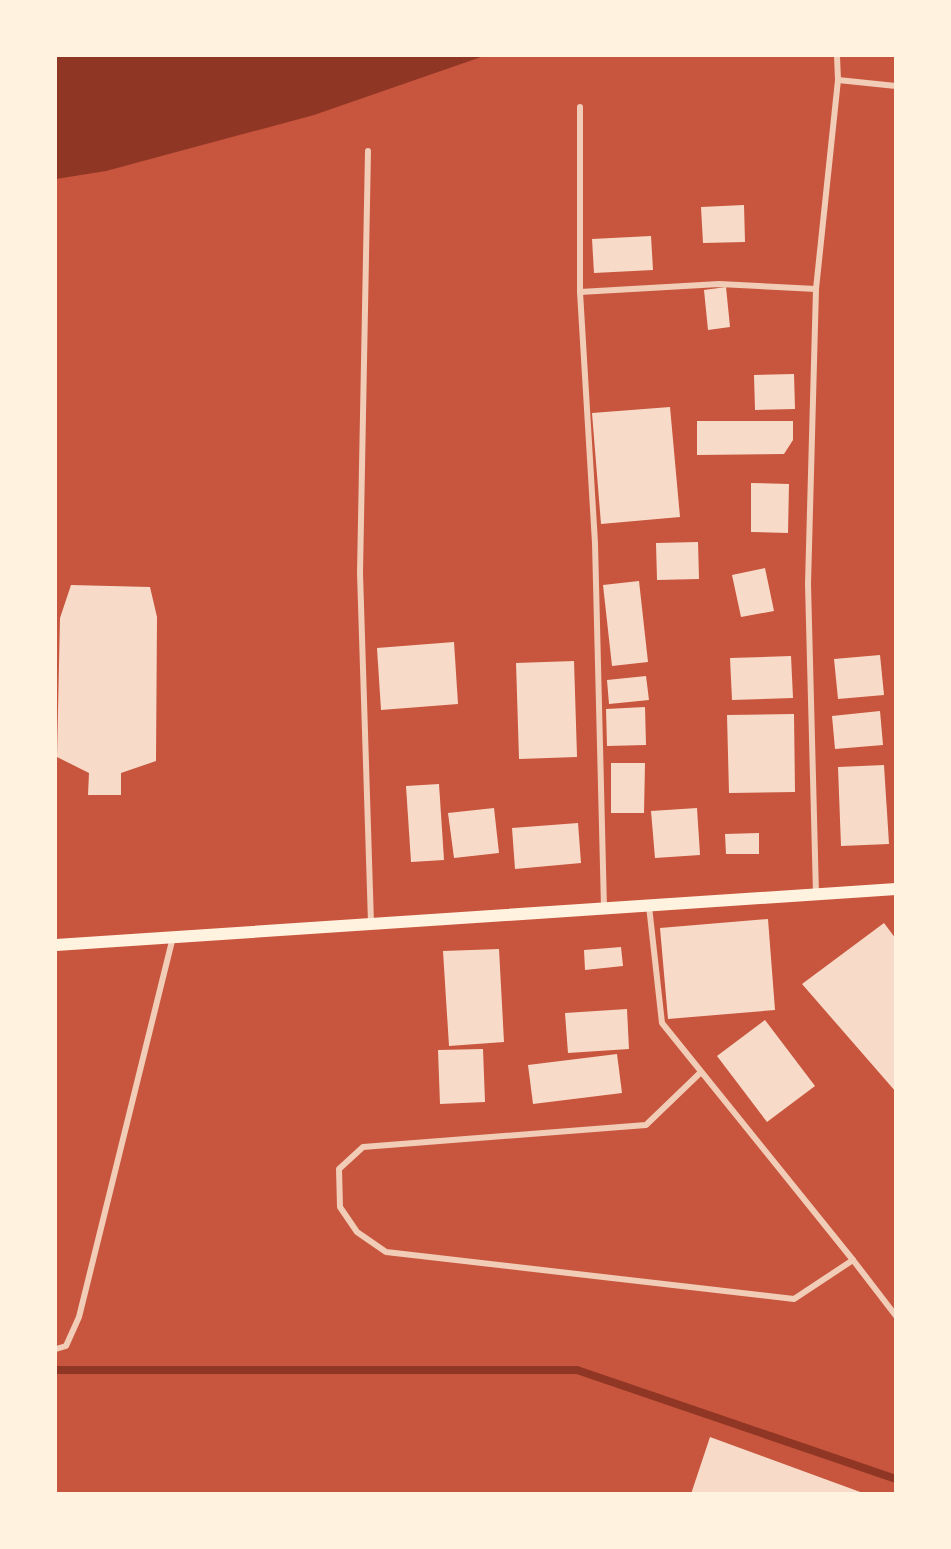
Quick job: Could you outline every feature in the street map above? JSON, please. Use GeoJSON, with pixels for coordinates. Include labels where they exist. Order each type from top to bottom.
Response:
{"type":"FeatureCollection","features":[{"type":"Feature","properties":{"kind":"main road"},"geometry":{"type":"LineString","coordinates":[[56,945],[896,889]]}},
{"type":"Feature","properties":{"kind":"street"},"geometry":{"type":"LineString","coordinates":[[816,894],[808,584],[816,289],[838,80],[837,56]]}},
{"type":"Feature","properties":{"kind":"street"},"geometry":{"type":"LineString","coordinates":[[838,80],[896,86]]}},
{"type":"Feature","properties":{"kind":"street"},"geometry":{"type":"LineString","coordinates":[[580,107],[580,292],[595,543],[604,908]]}},
{"type":"Feature","properties":{"kind":"street"},"geometry":{"type":"LineString","coordinates":[[368,151],[360,573],[371,923]]}},
{"type":"Feature","properties":{"kind":"street"},"geometry":{"type":"LineString","coordinates":[[580,292],[719,284],[816,289]]}},
{"type":"Feature","properties":{"kind":"street"},"geometry":{"type":"LineString","coordinates":[[649,905],[662,1023],[896,1316]]}},
{"type":"Feature","properties":{"kind":"street"},"geometry":{"type":"LineString","coordinates":[[56,1349],[66,1346],[79,1317],[173,937]]}},
{"type":"Feature","properties":{"kind":"street"},"geometry":{"type":"LineString","coordinates":[[700,1073],[646,1125],[363,1147],[339,1169],[340,1206],[357,1232],[386,1252],[794,1299],[853,1260]]}},
{"type":"Feature","properties":{"kind":"shaded area"},"geometry":{"type":"Polygon","coordinates":[[[56,56],[484,56],[314,115],[106,171],[56,179],[56,56]]]}},
{"type":"Feature","properties":{"kind":"building"},"geometry":{"type":"Polygon","coordinates":[[[744,205],[745,242],[703,243],[701,207],[744,205]]]}},
{"type":"Feature","properties":{"kind":"building"},"geometry":{"type":"Polygon","coordinates":[[[651,236],[653,270],[594,273],[592,239],[651,236]]]}},
{"type":"Feature","properties":{"kind":"building"},"geometry":{"type":"Polygon","coordinates":[[[726,287],[730,327],[708,330],[704,290],[726,287]]]}},
{"type":"Feature","properties":{"kind":"building"},"geometry":{"type":"Polygon","coordinates":[[[794,374],[795,409],[755,410],[754,375],[794,374]]]}},
{"type":"Feature","properties":{"kind":"building"},"geometry":{"type":"Polygon","coordinates":[[[670,407],[680,517],[601,524],[592,413],[670,407]]]}},
{"type":"Feature","properties":{"kind":"building"},"geometry":{"type":"Polygon","coordinates":[[[697,421],[793,421],[793,440],[784,454],[697,455],[697,421]]]}},
{"type":"Feature","properties":{"kind":"building"},"geometry":{"type":"Polygon","coordinates":[[[751,483],[789,484],[788,533],[751,532],[751,483]]]}},
{"type":"Feature","properties":{"kind":"building"},"geometry":{"type":"Polygon","coordinates":[[[698,542],[699,579],[657,580],[656,543],[698,542]]]}},
{"type":"Feature","properties":{"kind":"building"},"geometry":{"type":"Polygon","coordinates":[[[765,568],[774,611],[741,617],[732,575],[765,568]]]}},
{"type":"Feature","properties":{"kind":"building"},"geometry":{"type":"Polygon","coordinates":[[[639,581],[648,662],[612,666],[603,585],[639,581]]]}},
{"type":"Feature","properties":{"kind":"building"},"geometry":{"type":"Polygon","coordinates":[[[71,585],[150,587],[157,617],[156,761],[121,773],[121,795],[88,795],[89,773],[57,757],[60,618],[71,585]]]}},
{"type":"Feature","properties":{"kind":"building"},"geometry":{"type":"Polygon","coordinates":[[[454,642],[458,704],[381,710],[377,648],[454,642]]]}},
{"type":"Feature","properties":{"kind":"building"},"geometry":{"type":"Polygon","coordinates":[[[880,655],[884,695],[838,699],[834,659],[880,655]]]}},
{"type":"Feature","properties":{"kind":"building"},"geometry":{"type":"Polygon","coordinates":[[[791,656],[793,698],[732,700],[730,658],[791,656]]]}},
{"type":"Feature","properties":{"kind":"building"},"geometry":{"type":"Polygon","coordinates":[[[574,661],[577,757],[519,759],[516,663],[574,661]]]}},
{"type":"Feature","properties":{"kind":"building"},"geometry":{"type":"Polygon","coordinates":[[[646,676],[649,700],[609,704],[607,680],[646,676]]]}},
{"type":"Feature","properties":{"kind":"building"},"geometry":{"type":"Polygon","coordinates":[[[645,707],[646,745],[607,746],[606,709],[645,707]]]}},
{"type":"Feature","properties":{"kind":"building"},"geometry":{"type":"Polygon","coordinates":[[[880,711],[883,745],[835,749],[832,716],[880,711]]]}},
{"type":"Feature","properties":{"kind":"building"},"geometry":{"type":"Polygon","coordinates":[[[794,714],[795,792],[729,793],[727,715],[794,714]]]}},
{"type":"Feature","properties":{"kind":"building"},"geometry":{"type":"Polygon","coordinates":[[[611,763],[645,763],[644,813],[611,813],[611,763]]]}},
{"type":"Feature","properties":{"kind":"building"},"geometry":{"type":"Polygon","coordinates":[[[884,765],[889,844],[841,846],[838,767],[884,765]]]}},
{"type":"Feature","properties":{"kind":"building"},"geometry":{"type":"Polygon","coordinates":[[[439,784],[444,860],[411,862],[406,786],[439,784]]]}},
{"type":"Feature","properties":{"kind":"building"},"geometry":{"type":"Polygon","coordinates":[[[494,808],[499,853],[454,858],[448,813],[494,808]]]}},
{"type":"Feature","properties":{"kind":"building"},"geometry":{"type":"Polygon","coordinates":[[[697,808],[700,855],[655,858],[651,811],[697,808]]]}},
{"type":"Feature","properties":{"kind":"building"},"geometry":{"type":"Polygon","coordinates":[[[578,823],[581,863],[515,869],[512,828],[578,823]]]}},
{"type":"Feature","properties":{"kind":"building"},"geometry":{"type":"Polygon","coordinates":[[[759,833],[759,854],[726,854],[725,834],[759,833]]]}},
{"type":"Feature","properties":{"kind":"building"},"geometry":{"type":"Polygon","coordinates":[[[768,919],[775,1010],[668,1019],[660,928],[768,919]]]}},
{"type":"Feature","properties":{"kind":"building"},"geometry":{"type":"Polygon","coordinates":[[[884,923],[896,939],[896,1092],[802,984],[884,923]]]}},
{"type":"Feature","properties":{"kind":"building"},"geometry":{"type":"Polygon","coordinates":[[[621,947],[623,966],[585,970],[584,950],[621,947]]]}},
{"type":"Feature","properties":{"kind":"building"},"geometry":{"type":"Polygon","coordinates":[[[499,949],[504,1042],[449,1046],[443,951],[499,949]]]}},
{"type":"Feature","properties":{"kind":"building"},"geometry":{"type":"Polygon","coordinates":[[[627,1009],[629,1049],[568,1053],[565,1013],[627,1009]]]}},
{"type":"Feature","properties":{"kind":"building"},"geometry":{"type":"Polygon","coordinates":[[[765,1020],[815,1086],[767,1122],[717,1056],[765,1020]]]}},
{"type":"Feature","properties":{"kind":"building"},"geometry":{"type":"Polygon","coordinates":[[[483,1049],[485,1102],[440,1104],[438,1050],[483,1049]]]}},
{"type":"Feature","properties":{"kind":"building"},"geometry":{"type":"Polygon","coordinates":[[[617,1054],[622,1093],[533,1104],[528,1065],[617,1054]]]}},
{"type":"Feature","properties":{"kind":"building"},"geometry":{"type":"Polygon","coordinates":[[[710,1437],[863,1493],[863,1494],[691,1494],[710,1437]]]}},
{"type":"Feature","properties":{"kind":"waterway"},"geometry":{"type":"LineString","coordinates":[[56,1370],[577,1370],[896,1479]]}}]}
